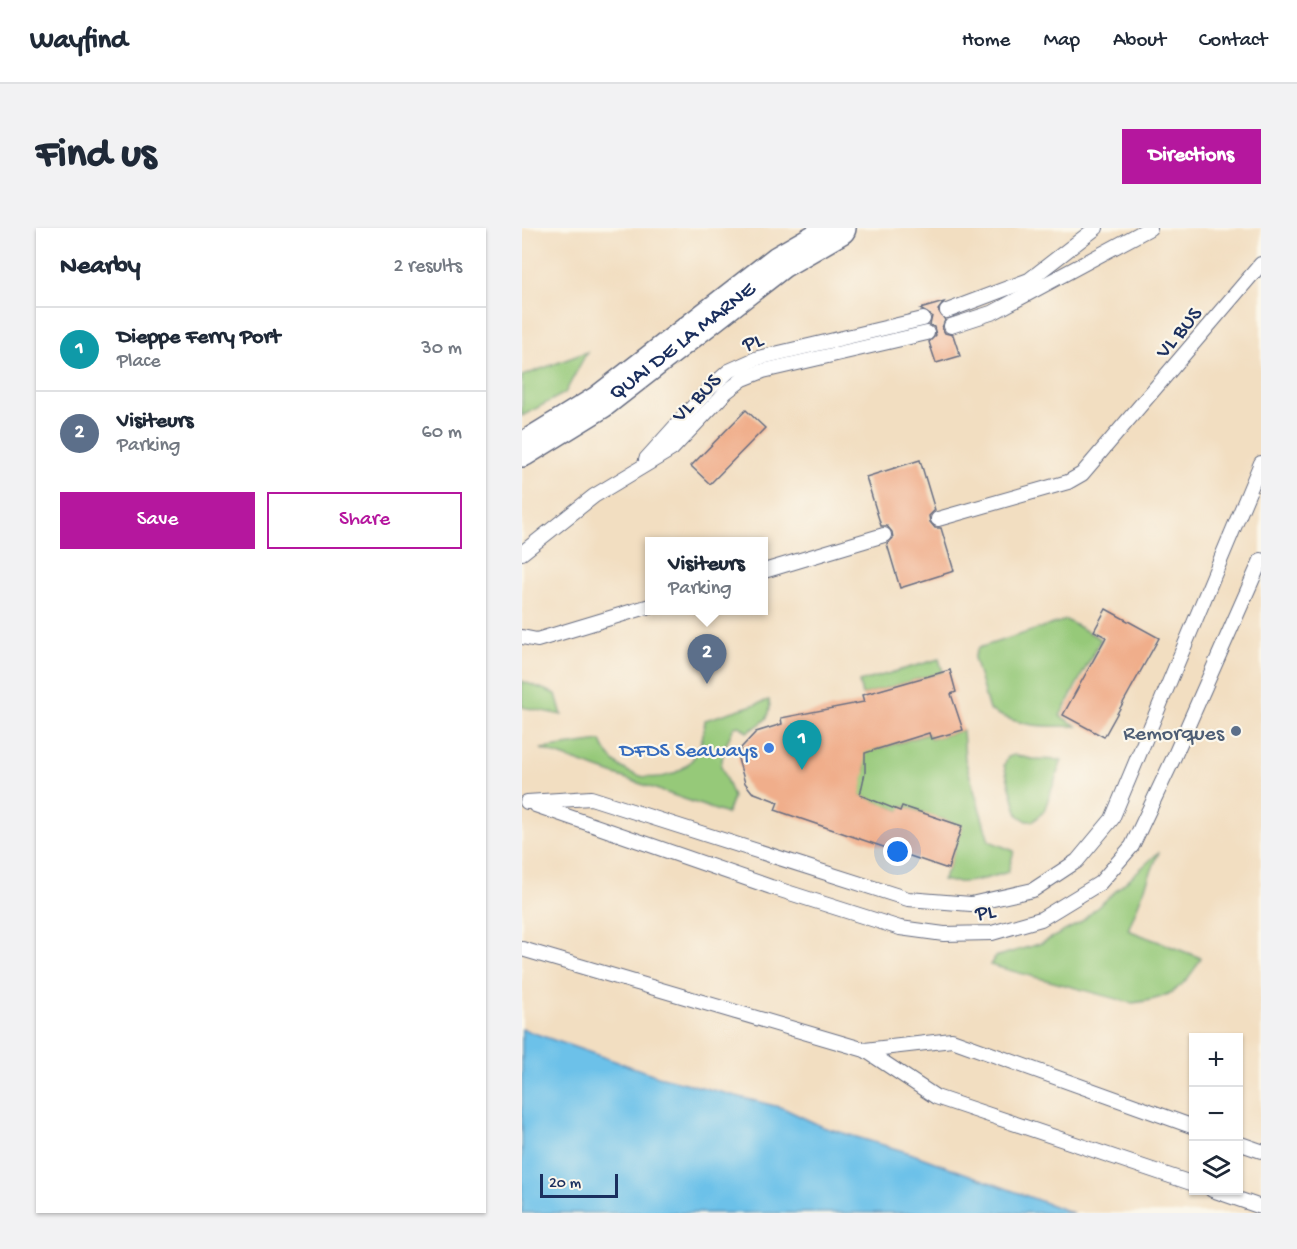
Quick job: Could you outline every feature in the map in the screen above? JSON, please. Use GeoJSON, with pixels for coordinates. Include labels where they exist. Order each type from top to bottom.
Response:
{"type":"FeatureCollection","features":[{"type":"Feature","properties":{"kind":"street","name":"QUAI DE LA MARNE"},"geometry":{"type":"LineString","coordinates":[[522,450],[600,402],[780,262],[839,228]]}},
{"type":"Feature","properties":{"kind":"lane"},"geometry":{"type":"LineString","coordinates":[[947,311],[1029,280],[1096,228]]}},
{"type":"Feature","properties":{"kind":"lane"},"geometry":{"type":"LineString","coordinates":[[951,326],[994,312],[1150,228]]}},
{"type":"Feature","properties":{"kind":"lane","name":"VL BUS"},"geometry":{"type":"LineString","coordinates":[[938,519],[1068,482],[1082,474],[1261,264]]}},
{"type":"Feature","properties":{"kind":"lane","name":"PL"},"geometry":{"type":"LineString","coordinates":[[635,471],[709,389],[729,371],[758,358],[923,319]]}},
{"type":"Feature","properties":{"kind":"lane","name":"VL BUS"},"geometry":{"type":"LineString","coordinates":[[522,553],[594,496],[672,449],[726,392],[743,379],[763,370],[927,333]]}},
{"type":"Feature","properties":{"kind":"lane"},"geometry":{"type":"LineString","coordinates":[[525,801],[591,798],[908,899],[971,904],[1033,890],[1077,861],[1112,819],[1261,463]]}},
{"type":"Feature","properties":{"kind":"lane"},"geometry":{"type":"LineString","coordinates":[[768,570],[884,535]]}},
{"type":"Feature","properties":{"kind":"lane","name":"PL"},"geometry":{"type":"LineString","coordinates":[[525,801],[771,887],[900,928],[944,934],[992,933],[1041,919],[1100,883],[1132,846],[1261,560]]}},
{"type":"Feature","properties":{"kind":"lane"},"geometry":{"type":"LineString","coordinates":[[522,637],[537,640],[645,608]]}},
{"type":"Feature","properties":{"kind":"lane"},"geometry":{"type":"LineString","coordinates":[[522,949],[865,1050],[936,1097],[1189,1182]]}},
{"type":"Feature","properties":{"kind":"lane"},"geometry":{"type":"LineString","coordinates":[[865,1050],[952,1040],[1189,1125]]}},
{"type":"Feature","properties":{"kind":"lane"},"geometry":{"type":"LineString","coordinates":[[1243,1144],[1261,1151]]}},
{"type":"Feature","properties":{"kind":"lane"},"geometry":{"type":"LineString","coordinates":[[1224,1195],[1261,1207]]}},
{"type":"Feature","properties":{"kind":"green space"},"geometry":{"type":"Polygon","coordinates":[[[587,352],[565,393],[522,416],[522,376],[587,352]]]}},
{"type":"Feature","properties":{"kind":"green space"},"geometry":{"type":"Polygon","coordinates":[[[1066,620],[1101,639],[1060,716],[1077,726],[1021,723],[989,710],[974,658],[978,648],[1066,620]]]}},
{"type":"Feature","properties":{"kind":"green space"},"geometry":{"type":"Polygon","coordinates":[[[939,659],[943,672],[862,695],[859,682],[939,659]]]}},
{"type":"Feature","properties":{"kind":"green space"},"geometry":{"type":"Polygon","coordinates":[[[522,681],[556,694],[562,715],[522,707],[522,681]]]}},
{"type":"Feature","properties":{"kind":"green space"},"geometry":{"type":"Polygon","coordinates":[[[769,700],[769,712],[765,720],[747,732],[740,726],[734,727],[724,749],[721,766],[733,797],[727,814],[541,749],[601,741],[608,754],[618,765],[644,777],[658,777],[671,774],[684,767],[695,756],[702,739],[705,720],[769,700]]]}},
{"type":"Feature","properties":{"kind":"green space"},"geometry":{"type":"Polygon","coordinates":[[[963,730],[965,759],[989,841],[1014,851],[1008,872],[967,882],[950,882],[942,880],[948,869],[962,826],[903,806],[900,811],[859,795],[865,769],[863,743],[875,750],[928,734],[931,739],[963,730]]]}},
{"type":"Feature","properties":{"kind":"green space"},"geometry":{"type":"Polygon","coordinates":[[[1014,755],[1032,759],[1062,760],[1044,811],[1034,821],[1027,821],[1018,815],[1004,765],[1008,757],[1014,755]]]}},
{"type":"Feature","properties":{"kind":"green space"},"geometry":{"type":"Polygon","coordinates":[[[1159,852],[1128,930],[1201,958],[1188,978],[1174,991],[1156,999],[1132,1003],[990,965],[995,957],[1042,943],[1080,923],[1159,852]]]}},
{"type":"Feature","properties":{"kind":"water"},"geometry":{"type":"Polygon","coordinates":[[[522,1029],[658,1076],[783,1108],[823,1127],[910,1153],[1073,1213],[522,1213],[522,1029]]]}},
{"type":"Feature","properties":{"kind":"building"},"geometry":{"type":"Polygon","coordinates":[[[944,302],[938,310],[945,320],[942,328],[945,333],[953,335],[960,356],[936,363],[929,342],[936,335],[934,327],[930,325],[932,316],[920,309],[944,302]]]}},
{"type":"Feature","properties":{"kind":"building"},"geometry":{"type":"Polygon","coordinates":[[[746,410],[765,428],[710,484],[691,466],[746,410]]]}},
{"type":"Feature","properties":{"kind":"building"},"geometry":{"type":"Polygon","coordinates":[[[920,460],[935,510],[929,516],[930,522],[935,528],[941,528],[954,571],[900,588],[887,544],[893,538],[892,532],[887,526],[881,526],[866,477],[920,460]]]}},
{"type":"Feature","properties":{"kind":"building"},"geometry":{"type":"Polygon","coordinates":[[[1106,609],[1159,638],[1104,737],[1063,715],[1106,637],[1094,631],[1106,609]]]}},
{"type":"Feature","properties":{"kind":"building"},"geometry":{"type":"Polygon","coordinates":[[[950,670],[956,692],[951,694],[963,730],[931,739],[929,733],[865,753],[865,773],[860,795],[900,811],[902,806],[962,826],[948,869],[775,810],[778,802],[752,792],[745,783],[738,759],[741,748],[756,732],[782,724],[781,718],[864,702],[862,695],[950,670]]]}},
{"type":"Feature","properties":{"kind":"place","name":"Visiteurs"},"geometry":{"type":"Point","coordinates":[707,684]}},
{"type":"Feature","properties":{"kind":"place","name":"Remorques"},"geometry":{"type":"Point","coordinates":[1236,731]}},
{"type":"Feature","properties":{"kind":"place","name":"DFDS Seaways"},"geometry":{"type":"Point","coordinates":[769,748]}},
{"type":"Feature","properties":{"kind":"place","name":"Dieppe Ferry Port"},"geometry":{"type":"Point","coordinates":[802,770]}}]}
